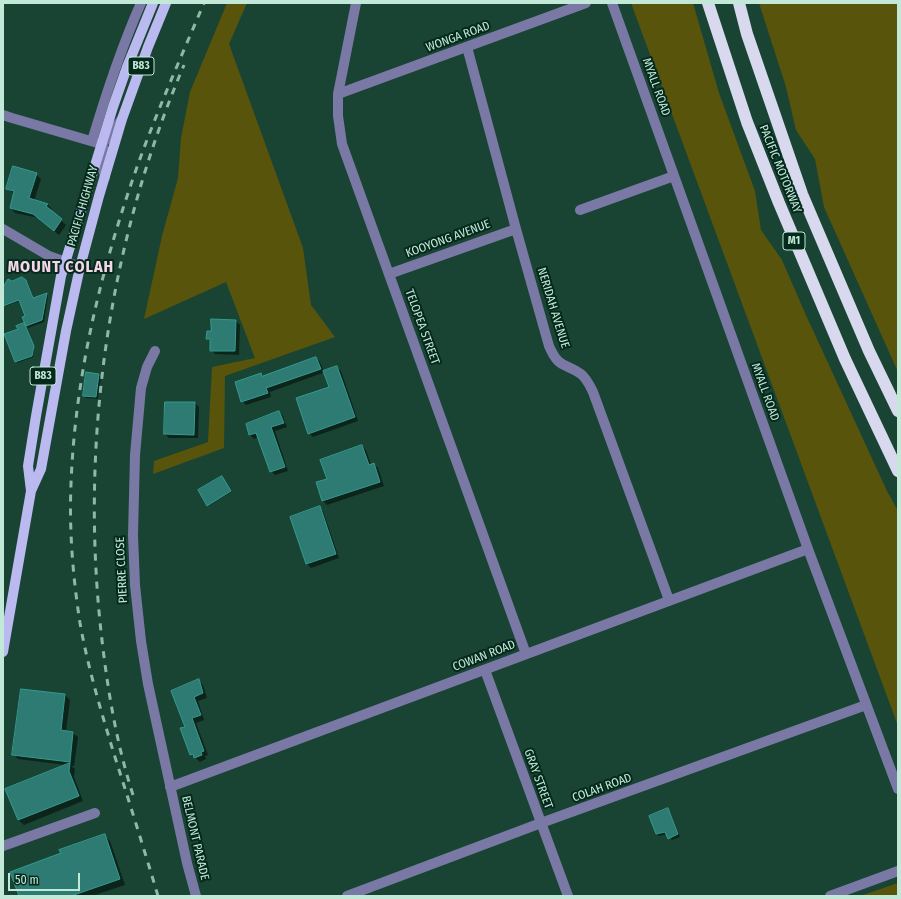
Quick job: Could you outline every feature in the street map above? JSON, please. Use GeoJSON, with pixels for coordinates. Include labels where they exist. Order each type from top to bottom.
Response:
{"type":"FeatureCollection","features":[{"type":"Feature","properties":{"kind":"highway","name":"PACIFIC MOTORWAY"},"geometry":{"type":"LineString","coordinates":[[708,3],[747,122],[779,203],[845,359],[898,471]]}},
{"type":"Feature","properties":{"kind":"highway","name":"PACIFIC MOTORWAY"},"geometry":{"type":"LineString","coordinates":[[739,3],[747,34],[802,194],[869,351],[898,411]]}},
{"type":"Feature","properties":{"kind":"main road","name":"PACIFIC HIGHWAY"},"geometry":{"type":"LineString","coordinates":[[31,491],[28,466],[29,459],[64,262],[96,143],[153,3]]}},
{"type":"Feature","properties":{"kind":"main road","name":"PACIFIC HIGHWAY"},"geometry":{"type":"LineString","coordinates":[[3,652],[7,610],[31,491],[41,469],[66,331],[80,267],[122,119],[166,3]]}},
{"type":"Feature","properties":{"kind":"street"},"geometry":{"type":"LineString","coordinates":[[96,143],[112,77],[129,29],[141,3]]}},
{"type":"Feature","properties":{"kind":"street","name":"TELOPEA STREET"},"geometry":{"type":"LineString","coordinates":[[356,3],[338,94],[338,116],[342,144],[526,654]]}},
{"type":"Feature","properties":{"kind":"street","name":"WONGA ROAD"},"geometry":{"type":"LineString","coordinates":[[338,94],[586,3]]}},
{"type":"Feature","properties":{"kind":"street","name":"MYALL ROAD"},"geometry":{"type":"LineString","coordinates":[[612,3],[808,549],[898,789]]}},
{"type":"Feature","properties":{"kind":"street","name":"NERIDAH AVENUE"},"geometry":{"type":"LineString","coordinates":[[467,47],[549,346],[554,357],[560,364],[581,375],[588,382],[593,392],[669,600]]}},
{"type":"Feature","properties":{"kind":"street"},"geometry":{"type":"LineString","coordinates":[[3,115],[96,143],[104,149],[102,164],[105,177]]}},
{"type":"Feature","properties":{"kind":"street"},"geometry":{"type":"LineString","coordinates":[[96,143],[108,140],[114,128],[122,119]]}},
{"type":"Feature","properties":{"kind":"street"},"geometry":{"type":"LineString","coordinates":[[580,210],[674,176]]}},
{"type":"Feature","properties":{"kind":"street"},"geometry":{"type":"LineString","coordinates":[[3,228],[49,256],[80,267]]}},
{"type":"Feature","properties":{"kind":"street","name":"KOOYONG AVENUE"},"geometry":{"type":"LineString","coordinates":[[389,274],[516,229]]}},
{"type":"Feature","properties":{"kind":"street","name":"PIERRE CLOSE"},"geometry":{"type":"LineString","coordinates":[[155,351],[147,367],[141,388],[135,455],[133,535],[141,641],[148,684],[170,787]]}},
{"type":"Feature","properties":{"kind":"street","name":"COWAN ROAD"},"geometry":{"type":"LineString","coordinates":[[170,787],[808,549]]}},
{"type":"Feature","properties":{"kind":"street","name":"GRAY STREET"},"geometry":{"type":"LineString","coordinates":[[485,670],[568,896]]}},
{"type":"Feature","properties":{"kind":"street","name":"COLAH ROAD"},"geometry":{"type":"LineString","coordinates":[[347,896],[541,823],[866,706]]}},
{"type":"Feature","properties":{"kind":"street","name":"BELMONT PARADE"},"geometry":{"type":"LineString","coordinates":[[170,787],[196,896]]}},
{"type":"Feature","properties":{"kind":"street"},"geometry":{"type":"LineString","coordinates":[[3,846],[95,813]]}},
{"type":"Feature","properties":{"kind":"street"},"geometry":{"type":"LineString","coordinates":[[830,896],[898,871]]}},
{"type":"Feature","properties":{"kind":"shaded area"},"geometry":{"type":"Polygon","coordinates":[[[227,3],[247,3],[229,44],[303,248],[311,305],[335,337],[225,376],[224,448],[153,474],[154,461],[208,442],[212,367],[255,358],[226,282],[144,319],[162,236],[178,178],[181,138],[190,92],[227,3]]]}},
{"type":"Feature","properties":{"kind":"shaded area"},"geometry":{"type":"Polygon","coordinates":[[[631,3],[693,3],[719,93],[755,191],[761,230],[782,260],[887,491],[898,511],[898,726],[631,3]]]}},
{"type":"Feature","properties":{"kind":"shaded area"},"geometry":{"type":"Polygon","coordinates":[[[759,3],[898,3],[898,372],[824,207],[815,159],[796,130],[786,87],[759,3]]]}},
{"type":"Feature","properties":{"kind":"shaded area"},"geometry":{"type":"Polygon","coordinates":[[[898,883],[898,896],[860,896],[898,883]]]}},
{"type":"Feature","properties":{"kind":"building"},"geometry":{"type":"Polygon","coordinates":[[[13,166],[37,173],[29,198],[48,204],[46,206],[62,219],[54,231],[33,214],[10,208],[14,191],[6,189],[13,166]]]}},
{"type":"Feature","properties":{"kind":"building"},"geometry":{"type":"Polygon","coordinates":[[[22,277],[26,280],[33,298],[47,293],[42,320],[26,326],[22,317],[25,316],[19,300],[3,306],[3,287],[8,279],[12,281],[22,277]]]}},
{"type":"Feature","properties":{"kind":"building"},"geometry":{"type":"Polygon","coordinates":[[[211,319],[236,320],[235,351],[210,351],[210,339],[206,339],[207,331],[211,331],[211,319]]]}},
{"type":"Feature","properties":{"kind":"building"},"geometry":{"type":"Polygon","coordinates":[[[24,323],[34,346],[32,356],[15,362],[4,334],[18,329],[16,326],[24,323]]]}},
{"type":"Feature","properties":{"kind":"building"},"geometry":{"type":"Polygon","coordinates":[[[316,357],[321,369],[266,388],[268,393],[241,402],[235,382],[261,373],[262,376],[316,357]]]}},
{"type":"Feature","properties":{"kind":"building"},"geometry":{"type":"Polygon","coordinates":[[[337,366],[355,417],[308,434],[296,398],[329,387],[323,371],[337,366]]]}},
{"type":"Feature","properties":{"kind":"building"},"geometry":{"type":"Polygon","coordinates":[[[86,372],[99,374],[96,397],[83,396],[86,372]]]}},
{"type":"Feature","properties":{"kind":"building"},"geometry":{"type":"Polygon","coordinates":[[[165,402],[195,402],[194,435],[164,434],[165,402]]]}},
{"type":"Feature","properties":{"kind":"building"},"geometry":{"type":"Polygon","coordinates":[[[279,411],[284,423],[271,427],[285,467],[270,472],[256,433],[249,435],[246,424],[279,411]]]}},
{"type":"Feature","properties":{"kind":"building"},"geometry":{"type":"Polygon","coordinates":[[[362,445],[369,465],[374,463],[380,482],[322,501],[316,482],[327,479],[320,460],[362,445]]]}},
{"type":"Feature","properties":{"kind":"building"},"geometry":{"type":"Polygon","coordinates":[[[222,476],[231,491],[207,506],[198,490],[222,476]]]}},
{"type":"Feature","properties":{"kind":"building"},"geometry":{"type":"Polygon","coordinates":[[[320,506],[336,554],[306,564],[290,517],[320,506]]]}},
{"type":"Feature","properties":{"kind":"building"},"geometry":{"type":"Polygon","coordinates":[[[199,679],[203,693],[194,697],[201,715],[192,718],[204,751],[201,752],[202,755],[194,758],[193,754],[190,755],[180,728],[185,727],[171,691],[199,679]]]}},
{"type":"Feature","properties":{"kind":"building"},"geometry":{"type":"Polygon","coordinates":[[[21,689],[65,694],[61,730],[73,732],[70,762],[12,755],[21,689]]]}},
{"type":"Feature","properties":{"kind":"building"},"geometry":{"type":"Polygon","coordinates":[[[70,763],[69,771],[79,796],[18,820],[5,789],[70,763]]]}},
{"type":"Feature","properties":{"kind":"building"},"geometry":{"type":"Polygon","coordinates":[[[668,808],[678,834],[668,839],[665,832],[656,834],[649,816],[668,808]]]}},
{"type":"Feature","properties":{"kind":"building"},"geometry":{"type":"Polygon","coordinates":[[[105,834],[120,879],[71,896],[19,896],[10,872],[61,853],[59,850],[105,834]]]}},
{"type":"Feature","properties":{"kind":"railway"},"geometry":{"type":"LineString","coordinates":[[158,896],[104,722],[83,640],[72,554],[71,484],[78,403],[84,363],[101,284],[112,244],[145,146],[169,84],[204,3]]}},
{"type":"Feature","properties":{"kind":"railway"},"geometry":{"type":"LineString","coordinates":[[133,795],[116,731],[105,666],[100,622],[95,551],[95,480],[99,409],[107,338],[120,268],[137,199],[158,131],[184,65]]}},
{"type":"Feature","properties":{"kind":"district","name":"MOUNT COLAH"},"geometry":{"type":"Point","coordinates":[61,268]}}]}
